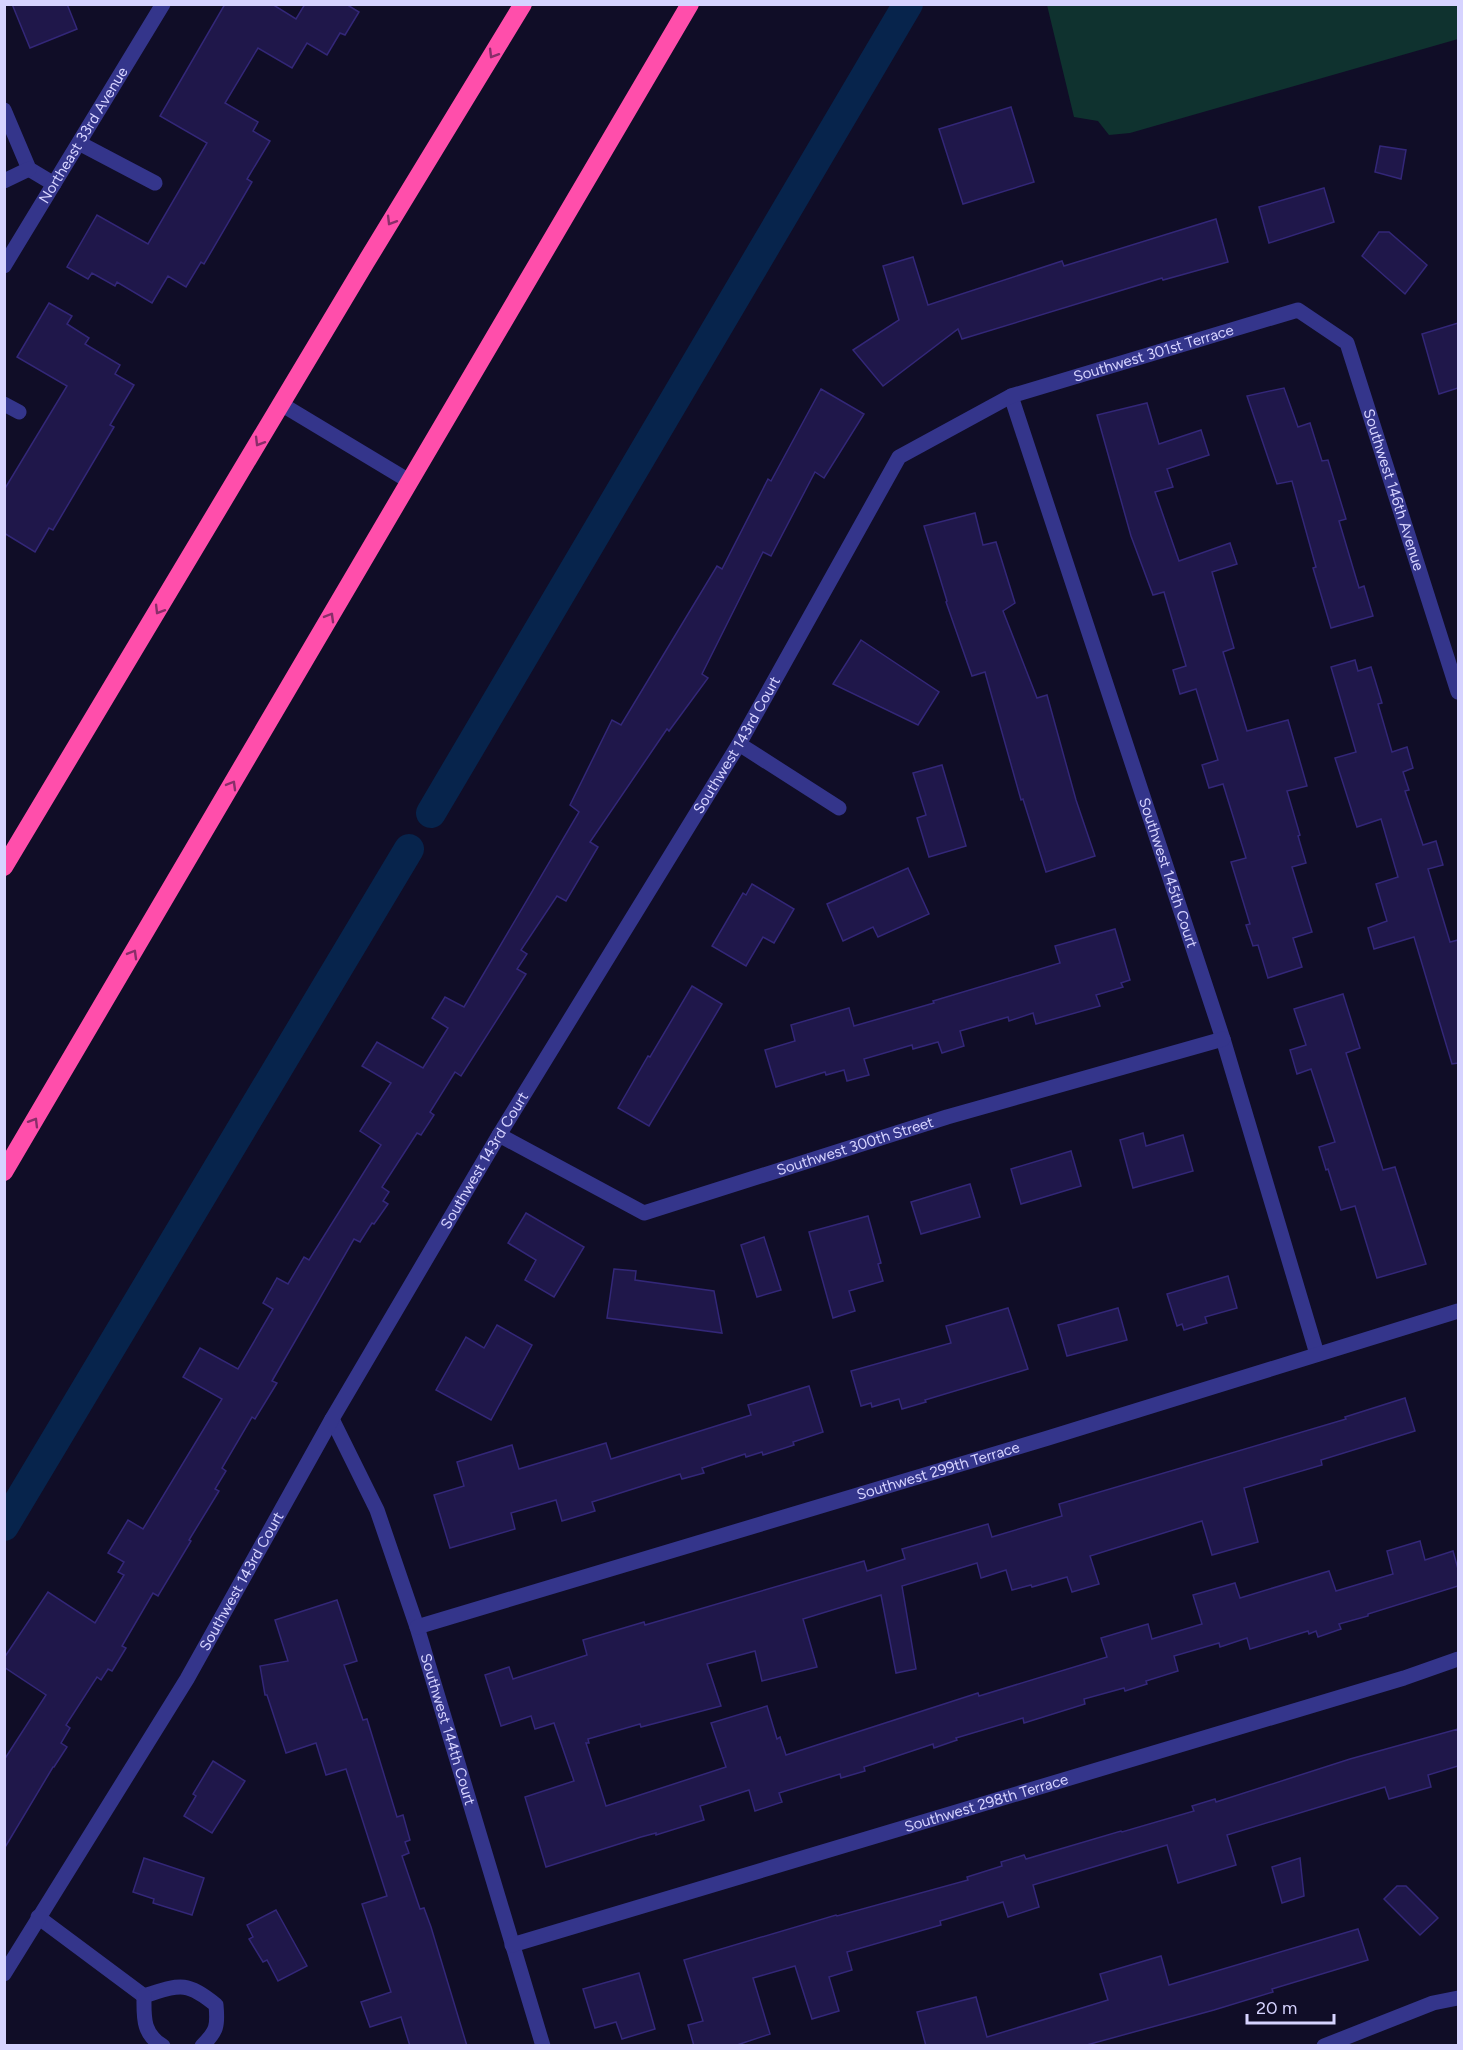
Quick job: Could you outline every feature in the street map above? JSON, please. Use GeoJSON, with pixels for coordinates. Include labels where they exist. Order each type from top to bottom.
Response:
{"type":"FeatureCollection","features":[{"type":"Feature","properties":{"kind":"highway"},"geometry":{"type":"LineString","coordinates":[[4,867],[523,4]]}},
{"type":"Feature","properties":{"kind":"highway"},"geometry":{"type":"LineString","coordinates":[[4,1172],[690,4]]}},
{"type":"Feature","properties":{"kind":"street","name":"Northeast 33rd Avenue"},"geometry":{"type":"LineString","coordinates":[[4,266],[163,4]]}},
{"type":"Feature","properties":{"kind":"street"},"geometry":{"type":"LineString","coordinates":[[4,110],[29,169],[54,184]]}},
{"type":"Feature","properties":{"kind":"street"},"geometry":{"type":"LineString","coordinates":[[79,143],[155,183]]}},
{"type":"Feature","properties":{"kind":"street"},"geometry":{"type":"LineString","coordinates":[[4,181],[29,169]]}},
{"type":"Feature","properties":{"kind":"street","name":"Southwest 301st Terrace"},"geometry":{"type":"LineString","coordinates":[[1011,396],[1298,309]]}},
{"type":"Feature","properties":{"kind":"street","name":"Southwest 146th Avenue"},"geometry":{"type":"LineString","coordinates":[[1298,309],[1347,343],[1458,692]]}},
{"type":"Feature","properties":{"kind":"street","name":"Southwest 143rd Court"},"geometry":{"type":"LineString","coordinates":[[4,1974],[187,1679],[332,1419],[499,1135],[739,744],[899,457],[1011,396]]}},
{"type":"Feature","properties":{"kind":"street","name":"Southwest 145th Court"},"geometry":{"type":"LineString","coordinates":[[1011,396],[1223,1039],[1317,1354]]}},
{"type":"Feature","properties":{"kind":"street"},"geometry":{"type":"LineString","coordinates":[[4,404],[19,412]]}},
{"type":"Feature","properties":{"kind":"street"},"geometry":{"type":"LineString","coordinates":[[281,405],[410,481]]}},
{"type":"Feature","properties":{"kind":"street"},"geometry":{"type":"LineString","coordinates":[[739,744],[839,808]]}},
{"type":"Feature","properties":{"kind":"street","name":"Southwest 300th Street"},"geometry":{"type":"LineString","coordinates":[[499,1135],[644,1213],[947,1117],[1223,1039]]}},
{"type":"Feature","properties":{"kind":"street","name":"Southwest 299th Terrace"},"geometry":{"type":"LineString","coordinates":[[417,1627],[1048,1438],[1458,1311]]}},
{"type":"Feature","properties":{"kind":"street","name":"Southwest 144th Court"},"geometry":{"type":"LineString","coordinates":[[332,1419],[377,1510],[417,1627],[543,2046]]}},
{"type":"Feature","properties":{"kind":"street","name":"Southwest 298th Terrace"},"geometry":{"type":"LineString","coordinates":[[512,1945],[1404,1678],[1458,1659]]}},
{"type":"Feature","properties":{"kind":"street"},"geometry":{"type":"LineString","coordinates":[[38,1917],[144,1996]]}},
{"type":"Feature","properties":{"kind":"street"},"geometry":{"type":"LineString","coordinates":[[144,1996],[178,1985],[199,1991],[216,2005],[217,2022],[214,2034],[202,2046]]}},
{"type":"Feature","properties":{"kind":"street"},"geometry":{"type":"LineString","coordinates":[[144,1996],[144,2022],[156,2042],[163,2046]]}},
{"type":"Feature","properties":{"kind":"street"},"geometry":{"type":"LineString","coordinates":[[1324,2046],[1433,2003],[1458,1998]]}},
{"type":"Feature","properties":{"kind":"green space"},"geometry":{"type":"Polygon","coordinates":[[[1047,5],[1458,5],[1458,39],[1130,133],[1109,135],[1098,121],[1074,117],[1047,5]]]}},
{"type":"Feature","properties":{"kind":"building"},"geometry":{"type":"Polygon","coordinates":[[[12,4],[67,4],[77,29],[30,48],[12,4]]]}},
{"type":"Feature","properties":{"kind":"building"},"geometry":{"type":"Polygon","coordinates":[[[225,4],[272,4],[296,19],[305,4],[346,4],[359,12],[345,35],[340,33],[327,55],[307,43],[292,68],[258,48],[225,103],[258,122],[253,131],[270,141],[247,179],[252,182],[204,264],[201,262],[186,287],[168,276],[152,303],[117,282],[115,286],[92,273],[88,279],[67,267],[97,215],[148,244],[207,143],[160,116],[225,4]]]}},
{"type":"Feature","properties":{"kind":"building"},"geometry":{"type":"Polygon","coordinates":[[[1011,107],[1034,182],[963,204],[939,129],[1011,107]]]}},
{"type":"Feature","properties":{"kind":"building"},"geometry":{"type":"Polygon","coordinates":[[[1380,146],[1406,150],[1401,179],[1375,172],[1380,146]]]}},
{"type":"Feature","properties":{"kind":"building"},"geometry":{"type":"Polygon","coordinates":[[[1324,188],[1334,222],[1269,243],[1259,207],[1324,188]]]}},
{"type":"Feature","properties":{"kind":"building"},"geometry":{"type":"Polygon","coordinates":[[[1216,219],[1228,262],[1163,280],[1162,278],[962,339],[958,329],[883,386],[853,350],[899,320],[883,266],[913,257],[928,305],[1062,261],[1064,266],[1216,219]]]}},
{"type":"Feature","properties":{"kind":"building"},"geometry":{"type":"Polygon","coordinates":[[[1379,232],[1389,232],[1427,265],[1405,294],[1362,256],[1379,232]]]}},
{"type":"Feature","properties":{"kind":"building"},"geometry":{"type":"Polygon","coordinates":[[[49,303],[72,316],[67,324],[89,338],[85,344],[120,365],[115,374],[134,385],[110,425],[114,427],[53,530],[49,528],[35,552],[4,533],[4,490],[67,386],[17,357],[49,303]]]}},
{"type":"Feature","properties":{"kind":"building"},"geometry":{"type":"Polygon","coordinates":[[[1458,323],[1458,388],[1439,394],[1422,334],[1458,323]]]}},
{"type":"Feature","properties":{"kind":"building"},"geometry":{"type":"Polygon","coordinates":[[[1284,388],[1298,427],[1310,423],[1322,461],[1328,460],[1346,519],[1339,521],[1359,588],[1364,586],[1373,616],[1331,628],[1313,568],[1316,567],[1292,481],[1277,484],[1247,396],[1284,388]]]}},
{"type":"Feature","properties":{"kind":"building"},"geometry":{"type":"Polygon","coordinates":[[[821,389],[864,414],[824,478],[815,472],[771,556],[763,552],[702,674],[708,678],[669,731],[667,729],[590,842],[598,847],[566,901],[557,896],[521,950],[527,954],[517,969],[526,974],[461,1076],[455,1072],[430,1112],[434,1115],[421,1135],[417,1133],[382,1187],[389,1192],[383,1201],[388,1204],[360,1242],[354,1239],[272,1381],[277,1383],[255,1419],[252,1417],[222,1468],[226,1471],[215,1489],[219,1491],[189,1540],[191,1541],[158,1596],[153,1593],[122,1646],[126,1648],[112,1671],[108,1669],[101,1680],[97,1677],[66,1725],[70,1728],[61,1743],[67,1747],[4,1849],[4,1760],[46,1695],[4,1667],[4,1658],[48,1592],[95,1623],[124,1575],[118,1572],[124,1562],[108,1553],[128,1520],[143,1529],[222,1399],[183,1377],[200,1348],[238,1369],[273,1309],[263,1303],[277,1278],[288,1284],[304,1257],[309,1260],[381,1145],[360,1131],[391,1083],[362,1066],[377,1042],[423,1068],[448,1028],[432,1018],[445,997],[464,1007],[579,812],[570,805],[612,720],[621,725],[717,566],[722,569],[768,479],[771,481],[821,389]]]}},
{"type":"Feature","properties":{"kind":"building"},"geometry":{"type":"Polygon","coordinates":[[[1147,403],[1159,444],[1201,430],[1209,455],[1167,469],[1173,487],[1155,492],[1179,561],[1230,543],[1237,564],[1212,572],[1234,648],[1223,652],[1247,731],[1288,720],[1307,786],[1287,791],[1306,863],[1292,867],[1312,932],[1293,938],[1302,967],[1268,978],[1258,945],[1253,946],[1246,925],[1250,924],[1231,862],[1246,858],[1223,784],[1209,788],[1202,765],[1218,760],[1196,689],[1180,694],[1173,670],[1186,666],[1164,592],[1153,595],[1131,536],[1097,415],[1147,403]]]}},
{"type":"Feature","properties":{"kind":"building"},"geometry":{"type":"Polygon","coordinates":[[[975,513],[983,545],[996,542],[1015,603],[1003,611],[1037,698],[1047,695],[1076,800],[1095,856],[1046,872],[1023,799],[1021,800],[985,672],[972,676],[946,602],[924,526],[975,513]]]}},
{"type":"Feature","properties":{"kind":"building"},"geometry":{"type":"Polygon","coordinates":[[[861,640],[939,692],[918,725],[833,684],[861,640]]]}},
{"type":"Feature","properties":{"kind":"building"},"geometry":{"type":"Polygon","coordinates":[[[1355,660],[1358,671],[1371,667],[1382,703],[1378,704],[1392,752],[1407,747],[1413,768],[1403,772],[1409,790],[1405,791],[1423,845],[1436,841],[1443,865],[1428,869],[1450,942],[1458,940],[1458,1063],[1452,1064],[1414,937],[1374,949],[1368,928],[1387,921],[1376,884],[1398,877],[1381,819],[1357,827],[1335,758],[1356,752],[1331,667],[1355,660]]]}},
{"type":"Feature","properties":{"kind":"building"},"geometry":{"type":"Polygon","coordinates":[[[942,765],[966,846],[929,857],[917,818],[926,815],[913,773],[942,765]]]}},
{"type":"Feature","properties":{"kind":"building"},"geometry":{"type":"Polygon","coordinates":[[[908,868],[929,914],[878,937],[873,927],[843,941],[827,904],[908,868]]]}},
{"type":"Feature","properties":{"kind":"building"},"geometry":{"type":"Polygon","coordinates":[[[752,884],[794,909],[774,943],[763,937],[746,966],[712,946],[743,893],[746,895],[752,884]]]}},
{"type":"Feature","properties":{"kind":"building"},"geometry":{"type":"Polygon","coordinates":[[[1115,929],[1130,980],[1121,983],[1123,987],[1096,995],[1100,1006],[1036,1024],[1033,1013],[1009,1021],[1008,1017],[960,1031],[964,1046],[942,1053],[938,1042],[913,1049],[912,1045],[864,1059],[869,1075],[847,1081],[844,1070],[826,1075],[825,1072],[776,1087],[765,1050],[795,1041],[791,1025],[849,1008],[854,1026],[934,1003],[933,1001],[1060,963],[1055,946],[1115,929]]]}},
{"type":"Feature","properties":{"kind":"building"},"geometry":{"type":"Polygon","coordinates":[[[692,986],[722,1004],[649,1126],[618,1108],[692,986]]]}},
{"type":"Feature","properties":{"kind":"building"},"geometry":{"type":"Polygon","coordinates":[[[1343,994],[1360,1048],[1346,1053],[1383,1170],[1395,1167],[1426,1264],[1377,1278],[1355,1206],[1341,1210],[1328,1169],[1326,1170],[1319,1147],[1335,1142],[1311,1069],[1297,1074],[1290,1050],[1306,1045],[1294,1009],[1343,994]]]}},
{"type":"Feature","properties":{"kind":"building"},"geometry":{"type":"Polygon","coordinates":[[[1143,1133],[1146,1146],[1183,1135],[1193,1171],[1133,1188],[1120,1140],[1143,1133]]]}},
{"type":"Feature","properties":{"kind":"building"},"geometry":{"type":"Polygon","coordinates":[[[1071,1151],[1081,1186],[1021,1204],[1011,1169],[1071,1151]]]}},
{"type":"Feature","properties":{"kind":"building"},"geometry":{"type":"Polygon","coordinates":[[[970,1184],[980,1217],[921,1234],[911,1202],[970,1184]]]}},
{"type":"Feature","properties":{"kind":"building"},"geometry":{"type":"Polygon","coordinates":[[[526,1213],[584,1247],[554,1297],[525,1280],[536,1260],[508,1243],[526,1213]]]}},
{"type":"Feature","properties":{"kind":"building"},"geometry":{"type":"Polygon","coordinates":[[[868,1216],[881,1263],[878,1264],[883,1281],[849,1291],[855,1311],[833,1318],[809,1232],[868,1216]]]}},
{"type":"Feature","properties":{"kind":"building"},"geometry":{"type":"Polygon","coordinates":[[[764,1237],[781,1290],[757,1297],[741,1245],[764,1237]]]}},
{"type":"Feature","properties":{"kind":"building"},"geometry":{"type":"Polygon","coordinates":[[[614,1269],[636,1271],[635,1280],[714,1291],[722,1333],[607,1318],[614,1269]]]}},
{"type":"Feature","properties":{"kind":"building"},"geometry":{"type":"Polygon","coordinates":[[[1228,1276],[1237,1308],[1205,1317],[1207,1323],[1184,1330],[1182,1324],[1177,1326],[1167,1294],[1228,1276]]]}},
{"type":"Feature","properties":{"kind":"building"},"geometry":{"type":"Polygon","coordinates":[[[1008,1308],[1028,1369],[902,1409],[899,1399],[872,1407],[871,1403],[861,1406],[851,1371],[951,1343],[946,1326],[1008,1308]]]}},
{"type":"Feature","properties":{"kind":"building"},"geometry":{"type":"Polygon","coordinates":[[[1118,1308],[1127,1340],[1067,1356],[1058,1325],[1118,1308]]]}},
{"type":"Feature","properties":{"kind":"building"},"geometry":{"type":"Polygon","coordinates":[[[497,1325],[532,1345],[491,1420],[436,1390],[466,1337],[484,1348],[497,1325]]]}},
{"type":"Feature","properties":{"kind":"building"},"geometry":{"type":"Polygon","coordinates":[[[809,1386],[823,1432],[763,1455],[762,1452],[746,1457],[745,1454],[702,1468],[704,1473],[682,1479],[680,1474],[592,1502],[595,1511],[562,1521],[556,1500],[511,1513],[515,1529],[450,1548],[434,1495],[464,1486],[457,1462],[512,1445],[519,1469],[606,1443],[611,1459],[751,1415],[748,1405],[809,1386]]]}},
{"type":"Feature","properties":{"kind":"building"},"geometry":{"type":"Polygon","coordinates":[[[1405,1398],[1415,1431],[1321,1460],[1322,1465],[1244,1488],[1258,1542],[1212,1555],[1202,1521],[1090,1556],[1099,1584],[1072,1592],[1067,1577],[1012,1590],[1006,1570],[981,1578],[977,1563],[902,1586],[916,1669],[896,1673],[881,1595],[803,1619],[817,1667],[762,1681],[755,1651],[707,1664],[721,1706],[641,1727],[640,1724],[588,1739],[589,1743],[586,1743],[606,1806],[726,1767],[711,1723],[767,1706],[777,1739],[780,1737],[786,1755],[978,1693],[979,1696],[1107,1657],[1101,1638],[1148,1624],[1152,1639],[1202,1624],[1193,1595],[1235,1583],[1240,1598],[1329,1571],[1336,1591],[1393,1574],[1387,1551],[1420,1541],[1425,1560],[1453,1551],[1458,1569],[1458,1586],[1339,1624],[1341,1629],[1318,1637],[1316,1631],[1309,1634],[1308,1631],[1250,1649],[1247,1638],[1220,1647],[1219,1643],[1174,1656],[1178,1671],[1146,1681],[1147,1684],[1084,1699],[1085,1704],[1024,1723],[1023,1718],[956,1738],[957,1740],[934,1748],[933,1744],[864,1767],[865,1771],[841,1778],[840,1774],[779,1793],[782,1802],[755,1811],[749,1790],[700,1806],[704,1820],[546,1867],[525,1797],[574,1781],[554,1723],[535,1729],[531,1716],[501,1726],[485,1675],[509,1667],[513,1679],[587,1655],[583,1640],[644,1622],[645,1625],[864,1561],[867,1571],[905,1559],[902,1549],[988,1524],[992,1537],[1062,1516],[1059,1504],[1346,1419],[1345,1417],[1405,1398]]]}},
{"type":"Feature","properties":{"kind":"building"},"geometry":{"type":"Polygon","coordinates":[[[337,1600],[357,1661],[344,1665],[363,1720],[367,1719],[397,1817],[403,1815],[410,1840],[405,1842],[409,1853],[402,1856],[420,1909],[424,1908],[431,1927],[467,2046],[410,2046],[401,2017],[370,2027],[361,2002],[391,1992],[362,1904],[387,1896],[346,1769],[326,1775],[316,1743],[286,1753],[267,1695],[265,1695],[260,1666],[288,1661],[275,1620],[337,1600]]]}},
{"type":"Feature","properties":{"kind":"building"},"geometry":{"type":"Polygon","coordinates":[[[1458,1729],[1458,1766],[1428,1775],[1431,1787],[1389,1799],[1385,1787],[1227,1835],[1236,1865],[1178,1883],[1167,1845],[1033,1885],[1039,1907],[1008,1917],[1003,1902],[940,1921],[941,1925],[847,1952],[852,1970],[829,1977],[839,2011],[812,2019],[795,1966],[753,1978],[770,2034],[734,2046],[694,2046],[688,2025],[703,2021],[684,1960],[836,1915],[968,1880],[967,1877],[1002,1866],[1001,1862],[1024,1855],[1026,1859],[1122,1832],[1194,1811],[1192,1806],[1215,1799],[1216,1802],[1350,1759],[1458,1729]]]}},
{"type":"Feature","properties":{"kind":"building"},"geometry":{"type":"Polygon","coordinates":[[[213,1761],[245,1781],[212,1833],[184,1816],[196,1796],[193,1794],[213,1761]]]}},
{"type":"Feature","properties":{"kind":"building"},"geometry":{"type":"Polygon","coordinates":[[[144,1858],[204,1878],[192,1915],[153,1903],[154,1899],[133,1892],[144,1858]]]}},
{"type":"Feature","properties":{"kind":"building"},"geometry":{"type":"Polygon","coordinates":[[[1300,1858],[1304,1896],[1282,1903],[1272,1867],[1300,1858]]]}},
{"type":"Feature","properties":{"kind":"building"},"geometry":{"type":"Polygon","coordinates":[[[1397,1886],[1406,1886],[1438,1918],[1420,1935],[1384,1899],[1397,1886]]]}},
{"type":"Feature","properties":{"kind":"building"},"geometry":{"type":"Polygon","coordinates":[[[276,1910],[307,1966],[278,1981],[267,1960],[263,1962],[249,1939],[253,1937],[247,1925],[276,1910]]]}},
{"type":"Feature","properties":{"kind":"building"},"geometry":{"type":"Polygon","coordinates":[[[1358,1929],[1368,1960],[1272,1989],[1273,1992],[1214,2010],[1083,2046],[926,2046],[917,2012],[976,1997],[987,2037],[1108,2000],[1100,1974],[1161,1956],[1169,1985],[1358,1929]]]}},
{"type":"Feature","properties":{"kind":"building"},"geometry":{"type":"Polygon","coordinates":[[[639,1973],[655,2029],[622,2039],[616,2022],[595,2028],[583,1989],[639,1973]]]}},
{"type":"Feature","properties":{"kind":"waterway"},"geometry":{"type":"LineString","coordinates":[[431,813],[908,4]]}},
{"type":"Feature","properties":{"kind":"waterway"},"geometry":{"type":"LineString","coordinates":[[4,1526],[409,849]]}}]}
